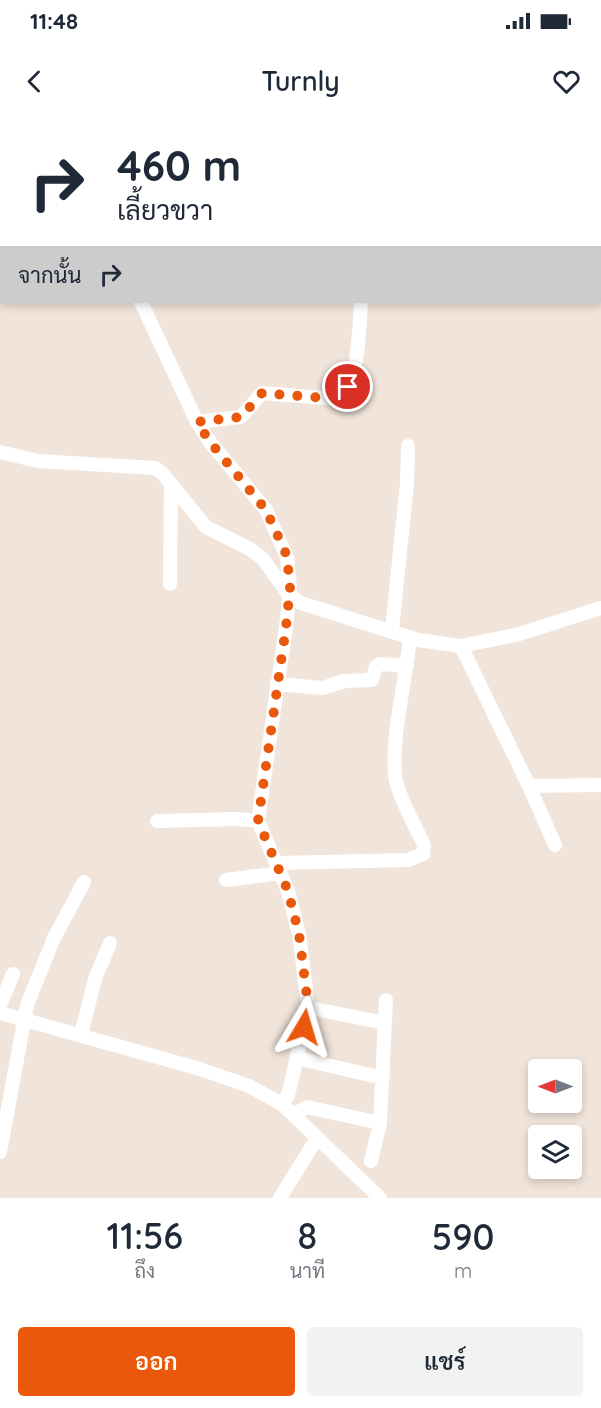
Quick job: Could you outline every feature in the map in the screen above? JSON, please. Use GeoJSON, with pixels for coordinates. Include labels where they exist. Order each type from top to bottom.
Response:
{"type":"FeatureCollection","features":[{"type":"Feature","properties":{"kind":"street"},"geometry":{"type":"LineString","coordinates":[[141,303],[197,422],[210,442],[266,510],[287,556],[289,595],[258,821],[278,868],[299,934],[308,1005],[293,1075],[282,1104]]}},
{"type":"Feature","properties":{"kind":"street"},"geometry":{"type":"LineString","coordinates":[[197,422],[241,417],[262,393],[336,399],[342,397],[348,387],[358,352],[361,303]]}},
{"type":"Feature","properties":{"kind":"street"},"geometry":{"type":"LineString","coordinates":[[392,630],[407,483],[408,446]]}},
{"type":"Feature","properties":{"kind":"street"},"geometry":{"type":"LineString","coordinates":[[0,452],[38,461],[144,466],[162,473],[206,527],[250,549],[263,559],[289,595],[301,603],[432,644],[461,646],[516,635],[601,608]]}},
{"type":"Feature","properties":{"kind":"street"},"geometry":{"type":"LineString","coordinates":[[170,584],[171,484]]}},
{"type":"Feature","properties":{"kind":"street"},"geometry":{"type":"LineString","coordinates":[[226,880],[278,868],[408,860],[423,854],[424,845],[397,785],[395,773],[398,724],[410,637]]}},
{"type":"Feature","properties":{"kind":"street"},"geometry":{"type":"LineString","coordinates":[[461,646],[555,845]]}},
{"type":"Feature","properties":{"kind":"street"},"geometry":{"type":"LineString","coordinates":[[277,684],[329,687],[344,681],[372,680],[377,665],[407,666]]}},
{"type":"Feature","properties":{"kind":"street"},"geometry":{"type":"LineString","coordinates":[[529,786],[601,785]]}},
{"type":"Feature","properties":{"kind":"street"},"geometry":{"type":"LineString","coordinates":[[156,821],[236,819],[258,821]]}},
{"type":"Feature","properties":{"kind":"street"},"geometry":{"type":"LineString","coordinates":[[0,1152],[23,1021],[54,938],[84,882]]}},
{"type":"Feature","properties":{"kind":"street"},"geometry":{"type":"LineString","coordinates":[[81,1035],[95,980],[110,943]]}},
{"type":"Feature","properties":{"kind":"street"},"geometry":{"type":"LineString","coordinates":[[0,1005],[13,974]]}},
{"type":"Feature","properties":{"kind":"street"},"geometry":{"type":"LineString","coordinates":[[371,1161],[380,1123],[386,1000]]}},
{"type":"Feature","properties":{"kind":"street"},"geometry":{"type":"LineString","coordinates":[[315,1009],[385,1023]]}},
{"type":"Feature","properties":{"kind":"street"},"geometry":{"type":"LineString","coordinates":[[0,1013],[249,1086],[282,1104],[373,1196]]}},
{"type":"Feature","properties":{"kind":"street"},"geometry":{"type":"LineString","coordinates":[[305,1060],[383,1078]]}},
{"type":"Feature","properties":{"kind":"street"},"geometry":{"type":"LineString","coordinates":[[293,1115],[307,1107],[380,1123]]}},
{"type":"Feature","properties":{"kind":"street"},"geometry":{"type":"LineString","coordinates":[[280,1198],[317,1137]]}},
{"type":"Feature","properties":{"kind":"route"},"geometry":{"type":"LineString","coordinates":[[304,1027],[308,1005],[299,934],[288,891],[258,821],[286,627],[290,588],[287,556],[266,510],[210,442],[197,422],[246,415],[254,400],[262,393],[273,392],[336,399],[342,397],[348,387]]}}]}
